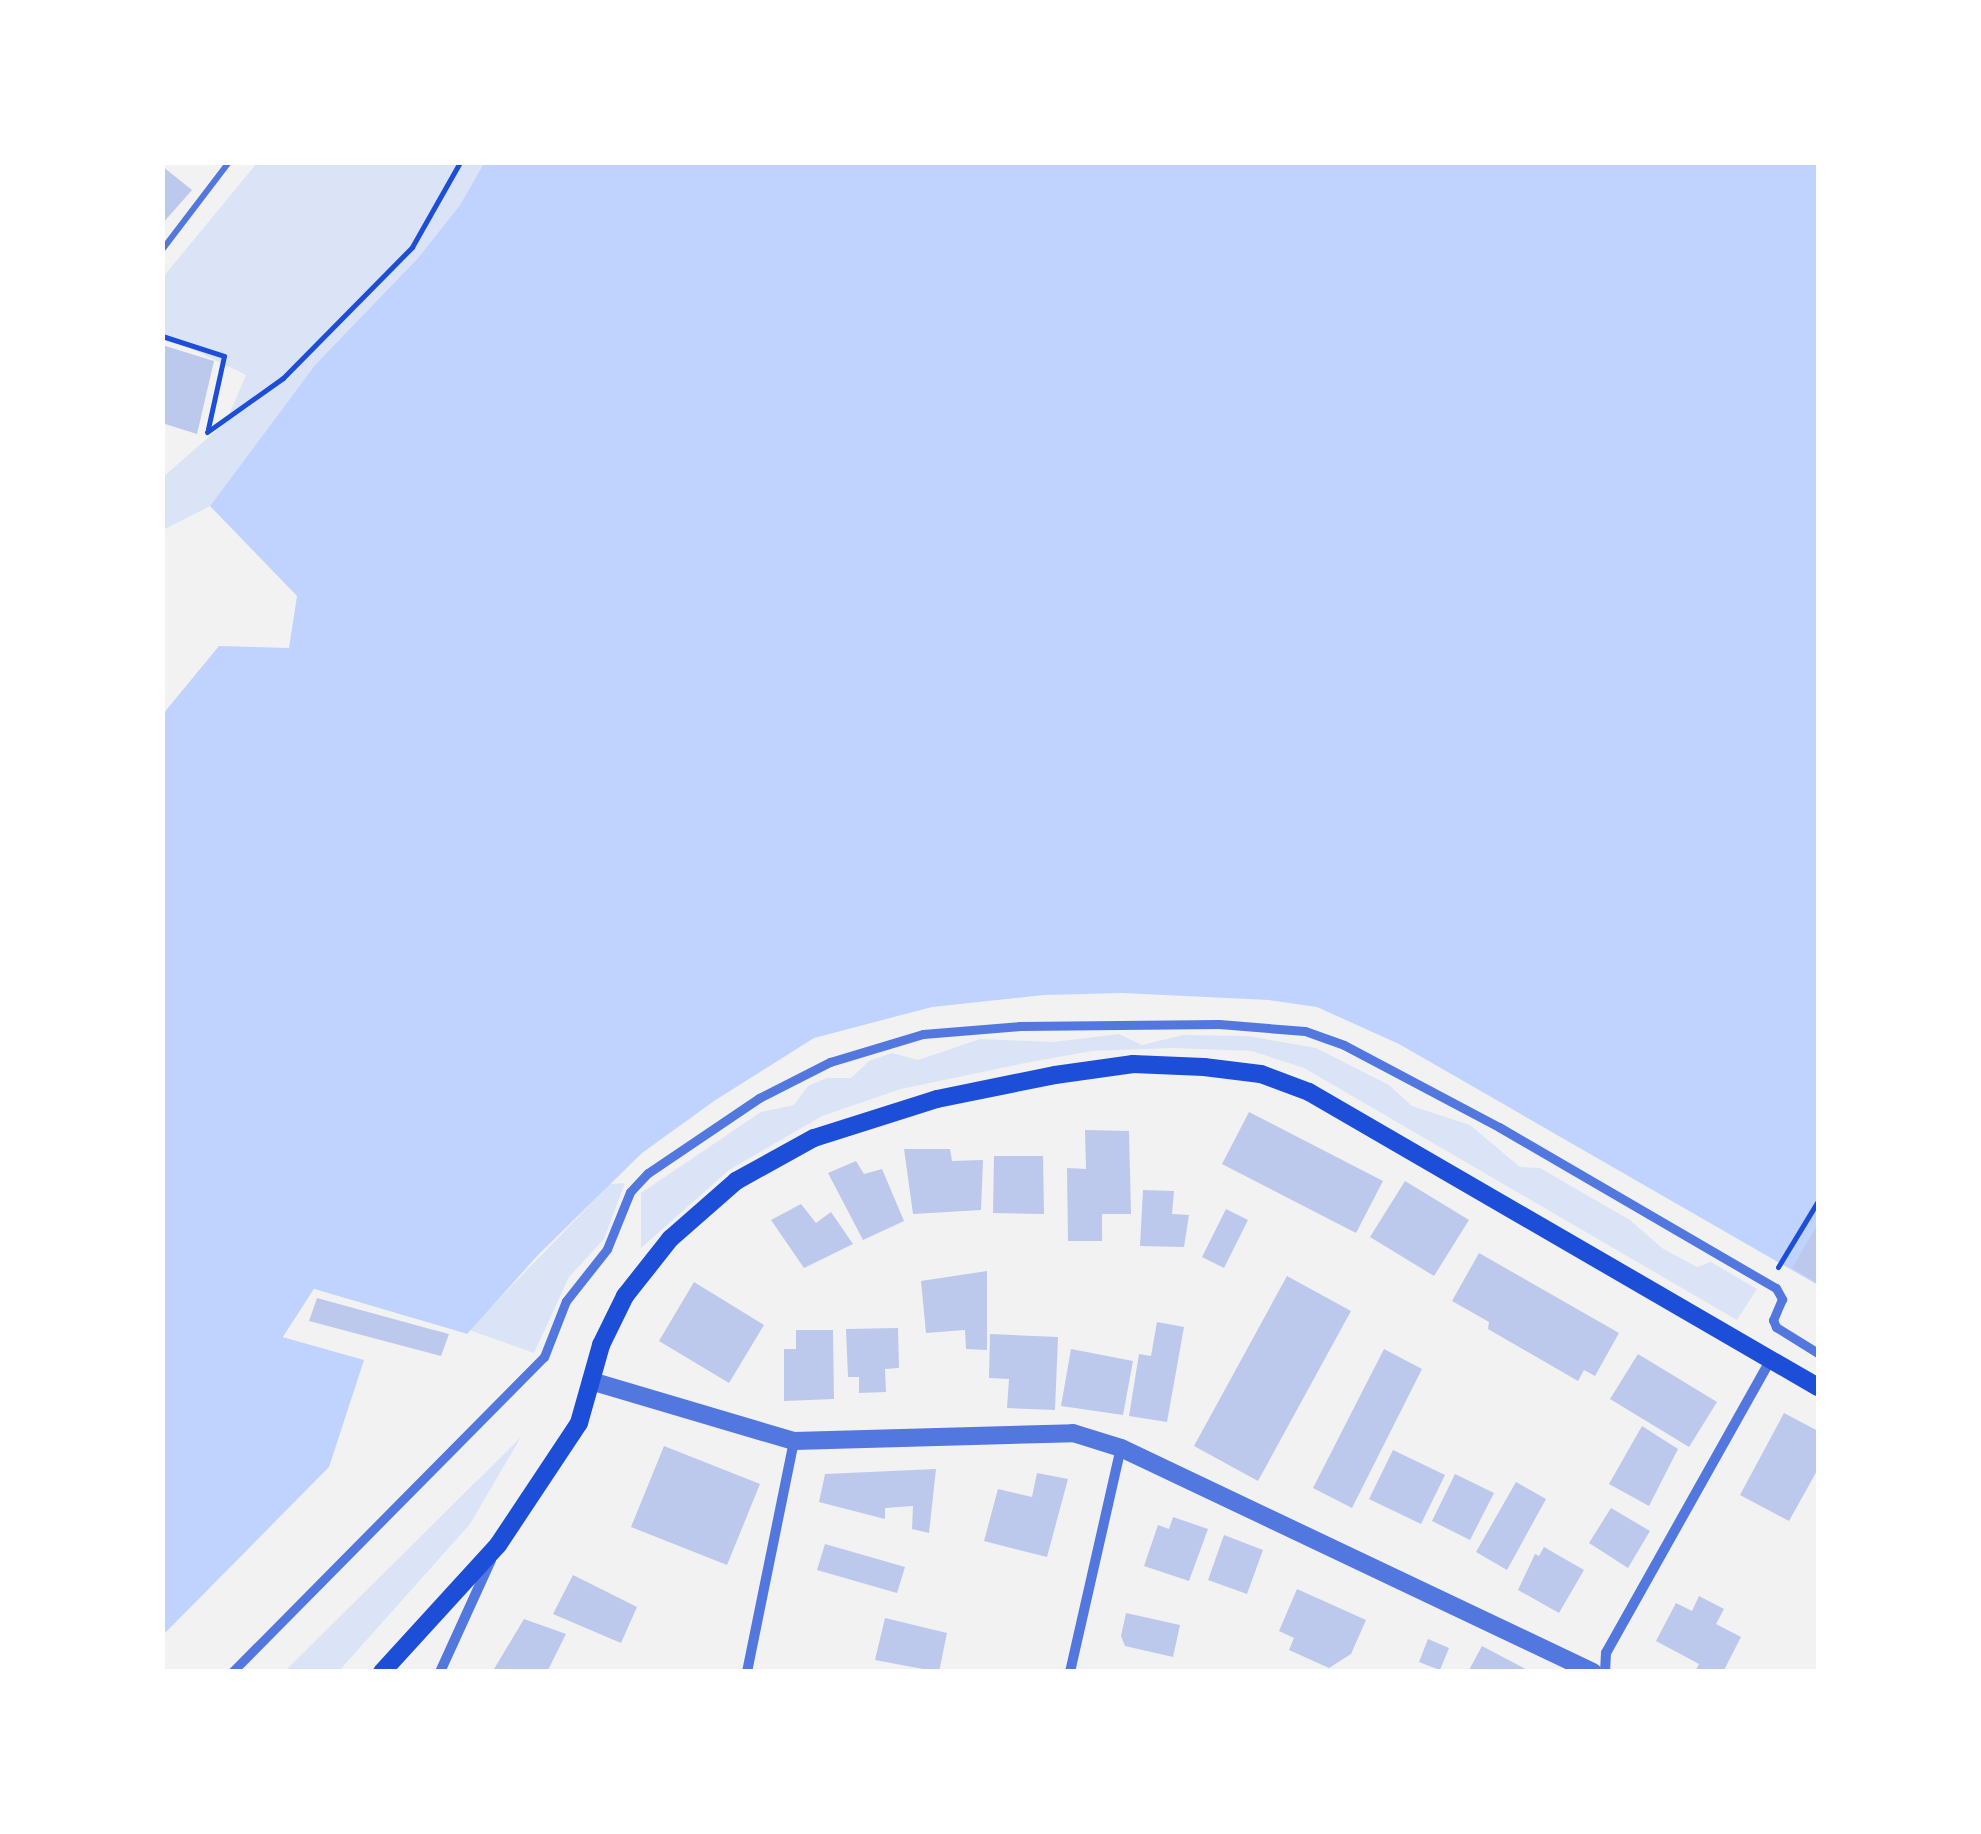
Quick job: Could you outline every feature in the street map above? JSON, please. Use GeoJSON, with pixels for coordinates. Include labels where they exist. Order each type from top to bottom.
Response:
{"type":"FeatureCollection","features":[{"type":"Feature","properties":{"kind":"main road"},"geometry":{"type":"LineString","coordinates":[[382,1672],[498,1545],[580,1423],[601,1345],[625,1296],[670,1239],[736,1181],[814,1138],[937,1099],[1133,1064],[1262,1074],[1308,1092],[1818,1386]]}},
{"type":"Feature","properties":{"kind":"street"},"geometry":{"type":"LineString","coordinates":[[232,1672],[544,1357],[566,1301],[606,1249],[630,1192],[648,1173],[759,1098],[830,1062],[923,1034],[1134,1023],[1305,1032],[1397,1071],[1768,1284],[1782,1299],[1773,1320],[1776,1327],[1818,1353]]}},
{"type":"Feature","properties":{"kind":"street"},"geometry":{"type":"LineString","coordinates":[[1605,1672],[1606,1653],[1771,1359]]}},
{"type":"Feature","properties":{"kind":"street"},"geometry":{"type":"LineString","coordinates":[[590,1381],[794,1440],[1073,1433],[1121,1448],[1592,1672]]}},
{"type":"Feature","properties":{"kind":"street"},"geometry":{"type":"LineString","coordinates":[[747,1672],[794,1440]]}},
{"type":"Feature","properties":{"kind":"street"},"geometry":{"type":"LineString","coordinates":[[1070,1672],[1121,1448]]}},
{"type":"Feature","properties":{"kind":"street"},"geometry":{"type":"LineString","coordinates":[[440,1672],[498,1545]]}},
{"type":"Feature","properties":{"kind":"lane"},"geometry":{"type":"LineString","coordinates":[[162,250],[229,162]]}},
{"type":"Feature","properties":{"kind":"path"},"geometry":{"type":"LineString","coordinates":[[162,336],[224,356],[207,432],[282,378],[412,247],[460,162]]}},
{"type":"Feature","properties":{"kind":"path"},"geometry":{"type":"LineString","coordinates":[[1768,1284],[1818,1202]]}},
{"type":"Feature","properties":{"kind":"shaded area"},"geometry":{"type":"Polygon","coordinates":[[[257,163],[484,163],[460,205],[418,258],[315,365],[210,506],[163,530],[163,477],[226,422],[246,375],[163,335],[163,277],[257,163]]]}},
{"type":"Feature","properties":{"kind":"shaded area"},"geometry":{"type":"Polygon","coordinates":[[[1119,1034],[1142,1045],[1183,1035],[1248,1036],[1316,1048],[1389,1085],[1412,1106],[1470,1125],[1520,1167],[1540,1168],[1630,1220],[1662,1248],[1697,1267],[1711,1262],[1757,1289],[1737,1320],[1304,1068],[1252,1051],[1173,1048],[1092,1051],[1025,1063],[901,1089],[822,1116],[729,1170],[641,1248],[641,1193],[761,1112],[794,1105],[808,1086],[827,1078],[851,1078],[869,1061],[892,1053],[918,1060],[980,1039],[1053,1042],[1119,1034]]]}},
{"type":"Feature","properties":{"kind":"shaded area"},"geometry":{"type":"Polygon","coordinates":[[[625,1183],[604,1239],[569,1277],[534,1353],[469,1330],[610,1184],[625,1183]]]}},
{"type":"Feature","properties":{"kind":"shaded area"},"geometry":{"type":"Polygon","coordinates":[[[521,1437],[470,1524],[339,1671],[285,1671],[521,1437]]]}},
{"type":"Feature","properties":{"kind":"water"},"geometry":{"type":"Polygon","coordinates":[[[484,163],[1818,163],[1818,1285],[1399,1044],[1317,1007],[1269,1000],[1122,993],[1044,995],[932,1007],[814,1038],[714,1101],[642,1153],[538,1255],[467,1334],[314,1289],[283,1337],[364,1360],[329,1467],[163,1635],[163,714],[219,646],[289,648],[297,596],[210,506],[315,365],[418,258],[460,205],[484,163]]]}},
{"type":"Feature","properties":{"kind":"pier"},"geometry":{"type":"Polygon","coordinates":[[[314,1289],[467,1334],[466,1339],[317,1295],[291,1334],[366,1355],[369,1361],[283,1337],[314,1289]]]}},
{"type":"Feature","properties":{"kind":"building"},"geometry":{"type":"Polygon","coordinates":[[[162,166],[192,190],[162,224],[162,166]]]}},
{"type":"Feature","properties":{"kind":"building"},"geometry":{"type":"Polygon","coordinates":[[[162,345],[214,361],[197,434],[162,423],[162,345]]]}},
{"type":"Feature","properties":{"kind":"building"},"geometry":{"type":"Polygon","coordinates":[[[1249,1112],[1383,1181],[1356,1233],[1222,1164],[1249,1112]]]}},
{"type":"Feature","properties":{"kind":"building"},"geometry":{"type":"Polygon","coordinates":[[[1085,1130],[1129,1131],[1131,1214],[1102,1214],[1102,1241],[1068,1241],[1067,1168],[1086,1169],[1085,1130]]]}},
{"type":"Feature","properties":{"kind":"building"},"geometry":{"type":"Polygon","coordinates":[[[904,1149],[950,1149],[952,1161],[983,1160],[981,1210],[913,1214],[904,1149]]]}},
{"type":"Feature","properties":{"kind":"building"},"geometry":{"type":"Polygon","coordinates":[[[994,1156],[1043,1156],[1044,1214],[993,1213],[994,1156]]]}},
{"type":"Feature","properties":{"kind":"building"},"geometry":{"type":"Polygon","coordinates":[[[856,1161],[864,1174],[882,1169],[904,1221],[863,1240],[828,1173],[856,1161]]]}},
{"type":"Feature","properties":{"kind":"building"},"geometry":{"type":"Polygon","coordinates":[[[1405,1181],[1469,1220],[1434,1276],[1370,1237],[1405,1181]]]}},
{"type":"Feature","properties":{"kind":"building"},"geometry":{"type":"Polygon","coordinates":[[[1143,1190],[1174,1191],[1172,1214],[1189,1215],[1184,1247],[1140,1246],[1143,1190]]]}},
{"type":"Feature","properties":{"kind":"building"},"geometry":{"type":"Polygon","coordinates":[[[801,1204],[816,1223],[831,1212],[853,1244],[804,1268],[771,1220],[801,1204]]]}},
{"type":"Feature","properties":{"kind":"building"},"geometry":{"type":"Polygon","coordinates":[[[1226,1209],[1248,1220],[1224,1268],[1202,1257],[1226,1209]]]}},
{"type":"Feature","properties":{"kind":"building"},"geometry":{"type":"Polygon","coordinates":[[[1818,1224],[1818,1280],[1817,1283],[1792,1268],[1818,1224]]]}},
{"type":"Feature","properties":{"kind":"building"},"geometry":{"type":"Polygon","coordinates":[[[1479,1253],[1619,1333],[1595,1376],[1584,1370],[1578,1381],[1488,1329],[1489,1322],[1452,1301],[1479,1253]]]}},
{"type":"Feature","properties":{"kind":"building"},"geometry":{"type":"Polygon","coordinates":[[[987,1271],[987,1350],[966,1349],[965,1330],[926,1333],[921,1281],[987,1271]]]}},
{"type":"Feature","properties":{"kind":"building"},"geometry":{"type":"Polygon","coordinates":[[[1287,1276],[1351,1311],[1258,1481],[1194,1446],[1287,1276]]]}},
{"type":"Feature","properties":{"kind":"building"},"geometry":{"type":"Polygon","coordinates":[[[694,1282],[764,1325],[729,1383],[659,1341],[694,1282]]]}},
{"type":"Feature","properties":{"kind":"building"},"geometry":{"type":"Polygon","coordinates":[[[317,1298],[449,1334],[441,1356],[309,1321],[317,1298]]]}},
{"type":"Feature","properties":{"kind":"building"},"geometry":{"type":"Polygon","coordinates":[[[1157,1322],[1184,1327],[1167,1422],[1129,1416],[1139,1354],[1151,1356],[1157,1322]]]}},
{"type":"Feature","properties":{"kind":"building"},"geometry":{"type":"Polygon","coordinates":[[[898,1328],[899,1368],[885,1369],[886,1392],[859,1393],[859,1377],[848,1377],[846,1329],[898,1328]]]}},
{"type":"Feature","properties":{"kind":"building"},"geometry":{"type":"Polygon","coordinates":[[[796,1330],[833,1330],[834,1399],[784,1401],[784,1349],[796,1349],[796,1330]]]}},
{"type":"Feature","properties":{"kind":"building"},"geometry":{"type":"Polygon","coordinates":[[[990,1334],[1058,1337],[1055,1410],[1007,1408],[1009,1379],[989,1378],[990,1334]]]}},
{"type":"Feature","properties":{"kind":"building"},"geometry":{"type":"Polygon","coordinates":[[[1071,1349],[1133,1361],[1123,1415],[1061,1406],[1071,1349]]]}},
{"type":"Feature","properties":{"kind":"building"},"geometry":{"type":"Polygon","coordinates":[[[1384,1349],[1422,1369],[1352,1508],[1313,1488],[1384,1349]]]}},
{"type":"Feature","properties":{"kind":"building"},"geometry":{"type":"Polygon","coordinates":[[[1638,1354],[1717,1402],[1689,1447],[1610,1399],[1638,1354]]]}},
{"type":"Feature","properties":{"kind":"building"},"geometry":{"type":"Polygon","coordinates":[[[1784,1413],[1818,1431],[1818,1469],[1789,1521],[1740,1495],[1784,1413]]]}},
{"type":"Feature","properties":{"kind":"building"},"geometry":{"type":"Polygon","coordinates":[[[1642,1426],[1678,1449],[1649,1506],[1609,1484],[1642,1426]]]}},
{"type":"Feature","properties":{"kind":"building"},"geometry":{"type":"Polygon","coordinates":[[[664,1446],[760,1484],[727,1565],[631,1527],[664,1446]]]}},
{"type":"Feature","properties":{"kind":"building"},"geometry":{"type":"Polygon","coordinates":[[[1393,1450],[1445,1475],[1421,1524],[1369,1499],[1393,1450]]]}},
{"type":"Feature","properties":{"kind":"building"},"geometry":{"type":"Polygon","coordinates":[[[936,1469],[929,1533],[912,1529],[913,1506],[885,1508],[885,1519],[819,1502],[825,1474],[936,1469]]]}},
{"type":"Feature","properties":{"kind":"building"},"geometry":{"type":"Polygon","coordinates":[[[1037,1473],[1068,1479],[1047,1557],[984,1541],[998,1489],[1032,1497],[1037,1473]]]}},
{"type":"Feature","properties":{"kind":"building"},"geometry":{"type":"Polygon","coordinates":[[[1455,1474],[1494,1493],[1470,1540],[1432,1521],[1455,1474]]]}},
{"type":"Feature","properties":{"kind":"building"},"geometry":{"type":"Polygon","coordinates":[[[1516,1482],[1546,1499],[1507,1570],[1476,1552],[1516,1482]]]}},
{"type":"Feature","properties":{"kind":"building"},"geometry":{"type":"Polygon","coordinates":[[[1611,1508],[1650,1531],[1628,1568],[1589,1543],[1611,1508]]]}},
{"type":"Feature","properties":{"kind":"building"},"geometry":{"type":"Polygon","coordinates":[[[1173,1517],[1208,1529],[1189,1581],[1144,1566],[1158,1525],[1169,1529],[1173,1517]]]}},
{"type":"Feature","properties":{"kind":"building"},"geometry":{"type":"Polygon","coordinates":[[[1224,1535],[1263,1550],[1247,1594],[1208,1580],[1224,1535]]]}},
{"type":"Feature","properties":{"kind":"building"},"geometry":{"type":"Polygon","coordinates":[[[825,1544],[905,1567],[897,1593],[817,1570],[825,1544]]]}},
{"type":"Feature","properties":{"kind":"building"},"geometry":{"type":"Polygon","coordinates":[[[1544,1547],[1584,1570],[1559,1613],[1518,1590],[1535,1554],[1539,1556],[1544,1547]]]}},
{"type":"Feature","properties":{"kind":"building"},"geometry":{"type":"Polygon","coordinates":[[[573,1575],[637,1607],[621,1643],[553,1614],[573,1575]]]}},
{"type":"Feature","properties":{"kind":"building"},"geometry":{"type":"Polygon","coordinates":[[[1297,1589],[1366,1620],[1351,1654],[1329,1668],[1289,1650],[1294,1638],[1279,1631],[1297,1589]]]}},
{"type":"Feature","properties":{"kind":"building"},"geometry":{"type":"Polygon","coordinates":[[[1699,1596],[1724,1609],[1716,1624],[1741,1637],[1723,1672],[1695,1672],[1699,1664],[1656,1641],[1676,1603],[1692,1611],[1699,1596]]]}},
{"type":"Feature","properties":{"kind":"building"},"geometry":{"type":"Polygon","coordinates":[[[1126,1613],[1180,1625],[1173,1657],[1125,1646],[1121,1636],[1126,1613]]]}},
{"type":"Feature","properties":{"kind":"building"},"geometry":{"type":"Polygon","coordinates":[[[885,1618],[947,1633],[939,1672],[875,1660],[885,1618]]]}},
{"type":"Feature","properties":{"kind":"building"},"geometry":{"type":"Polygon","coordinates":[[[524,1619],[566,1634],[547,1672],[494,1669],[524,1619]]]}},
{"type":"Feature","properties":{"kind":"building"},"geometry":{"type":"Polygon","coordinates":[[[1428,1639],[1449,1648],[1440,1670],[1419,1662],[1428,1639]]]}},
{"type":"Feature","properties":{"kind":"building"},"geometry":{"type":"Polygon","coordinates":[[[1482,1646],[1531,1672],[1468,1672],[1482,1646]]]}}]}
